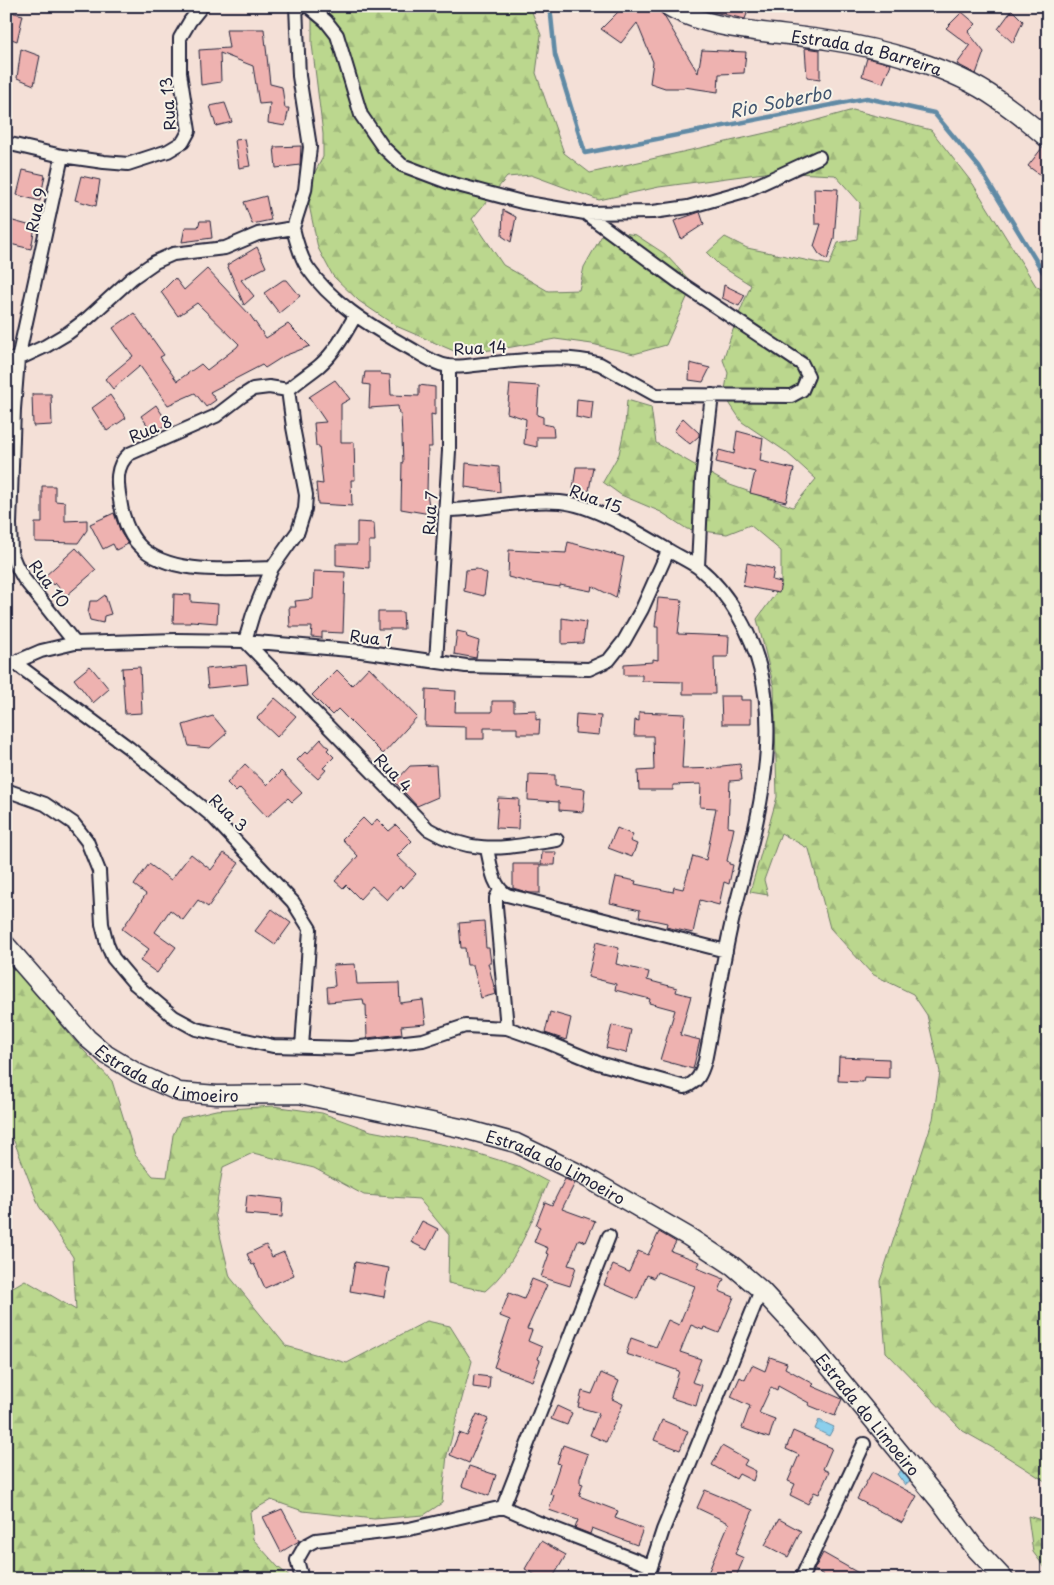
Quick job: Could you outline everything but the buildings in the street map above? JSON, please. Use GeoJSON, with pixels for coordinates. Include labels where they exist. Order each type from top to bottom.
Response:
{"type":"FeatureCollection","features":[{"type":"Feature","properties":{"kind":"street","name":"Rua 13"},"geometry":{"type":"LineString","coordinates":[[6,143],[62,156],[128,164],[168,151],[184,142],[189,131],[180,74],[180,38],[202,6]]}},
{"type":"Feature","properties":{"kind":"street"},"geometry":{"type":"LineString","coordinates":[[245,641],[253,614],[272,568],[298,531],[306,509],[306,495],[288,390],[319,366],[334,350],[355,316],[327,292],[307,266],[298,248],[292,228],[305,190],[310,147],[299,76],[296,6]]}},
{"type":"Feature","properties":{"kind":"street"},"geometry":{"type":"LineString","coordinates":[[308,6],[326,21],[337,35],[362,115],[383,147],[402,165],[459,185],[522,202],[585,213],[653,212],[688,207],[745,191],[818,157]]}},
{"type":"Feature","properties":{"kind":"street","name":"Estrada da Barreira"},"geometry":{"type":"LineString","coordinates":[[668,6],[702,20],[734,27],[837,41],[870,48],[927,65],[966,81],[997,98],[1048,139]]}},
{"type":"Feature","properties":{"kind":"street","name":"Rua 9"},"geometry":{"type":"LineString","coordinates":[[12,359],[62,156]]}},
{"type":"Feature","properties":{"kind":"street"},"geometry":{"type":"LineString","coordinates":[[585,213],[676,280],[802,364],[808,376],[802,390],[791,396],[712,395],[702,480],[698,567]]}},
{"type":"Feature","properties":{"kind":"street"},"geometry":{"type":"LineString","coordinates":[[12,359],[46,346],[68,333],[88,318],[132,278],[156,262],[173,254],[225,248],[258,234],[292,228]]}},
{"type":"Feature","properties":{"kind":"street","name":"Rua 14"},"geometry":{"type":"LineString","coordinates":[[355,316],[430,360],[449,366],[564,359],[590,361],[600,364],[651,394],[712,395]]}},
{"type":"Feature","properties":{"kind":"street","name":"Rua 10"},"geometry":{"type":"LineString","coordinates":[[12,359],[14,409],[10,524],[11,553],[24,579],[75,643]]}},
{"type":"Feature","properties":{"kind":"street","name":"Rua 7"},"geometry":{"type":"LineString","coordinates":[[436,662],[449,451],[449,366]]}},
{"type":"Feature","properties":{"kind":"street","name":"Rua 8"},"geometry":{"type":"LineString","coordinates":[[272,568],[208,568],[174,565],[156,558],[138,545],[123,518],[118,492],[118,470],[122,460],[129,454],[216,416],[253,389],[269,387],[288,390]]}},
{"type":"Feature","properties":{"kind":"street","name":"Rua 15"},"geometry":{"type":"LineString","coordinates":[[445,510],[464,510],[536,502],[575,504],[607,517],[650,539],[698,567],[728,599],[748,631],[760,664],[767,700],[768,748],[757,823],[726,951],[706,1061],[701,1075],[694,1083],[685,1087],[598,1063],[507,1028]]}},
{"type":"Feature","properties":{"kind":"street","name":"Rua 1"},"geometry":{"type":"LineString","coordinates":[[11,664],[41,651],[75,643],[176,640],[245,641],[361,651],[466,666],[589,669],[609,660],[624,641],[642,609],[668,551]]}},
{"type":"Feature","properties":{"kind":"street","name":"Rua 4"},"geometry":{"type":"LineString","coordinates":[[245,641],[428,829],[456,843],[472,848],[487,849],[557,840]]}},
{"type":"Feature","properties":{"kind":"street","name":"Rua 3"},"geometry":{"type":"LineString","coordinates":[[11,664],[129,748],[211,815],[293,902],[310,929],[302,1047]]}},
{"type":"Feature","properties":{"kind":"street"},"geometry":{"type":"LineString","coordinates":[[6,790],[45,804],[73,823],[87,841],[99,871],[102,924],[106,944],[113,958],[135,984],[174,1017],[196,1029],[273,1046],[352,1048],[423,1040],[465,1026],[507,1028],[496,906],[496,898],[500,890]]}},
{"type":"Feature","properties":{"kind":"street"},"geometry":{"type":"LineString","coordinates":[[487,849],[495,881],[500,890],[507,895],[726,951]]}},
{"type":"Feature","properties":{"kind":"street","name":"Estrada do Limoeiro"},"geometry":{"type":"LineString","coordinates":[[6,945],[86,1038],[107,1055],[137,1073],[179,1092],[299,1094],[466,1128],[516,1143],[582,1175],[689,1237],[733,1266],[761,1290],[810,1343],[943,1505],[974,1547],[1004,1579]]}},
{"type":"Feature","properties":{"kind":"street"},"geometry":{"type":"LineString","coordinates":[[503,1507],[609,1236]]}},
{"type":"Feature","properties":{"kind":"street"},"geometry":{"type":"LineString","coordinates":[[302,1579],[297,1560],[305,1546],[316,1540],[409,1529],[503,1507],[649,1573],[663,1530],[761,1290]]}},
{"type":"Feature","properties":{"kind":"street"},"geometry":{"type":"LineString","coordinates":[[801,1579],[864,1444]]}},
{"type":"Feature","properties":{"kind":"green space"},"geometry":{"type":"Polygon","coordinates":[[[312,6],[523,6],[532,12],[541,35],[536,73],[564,153],[590,173],[792,127],[853,110],[931,130],[973,184],[1036,286],[1048,293],[1048,1483],[963,1431],[886,1352],[880,1281],[933,1119],[940,1072],[927,1015],[913,994],[872,974],[830,928],[809,849],[781,833],[764,880],[768,895],[750,892],[777,797],[774,687],[757,619],[781,586],[781,551],[750,525],[727,534],[687,529],[661,512],[621,495],[603,482],[619,454],[625,425],[627,400],[651,407],[656,443],[730,485],[793,507],[816,479],[785,451],[742,422],[724,395],[728,373],[723,360],[751,285],[719,265],[707,253],[725,237],[747,248],[829,265],[838,243],[857,239],[860,203],[835,175],[772,172],[659,187],[599,200],[531,175],[507,177],[472,219],[503,265],[548,291],[579,290],[584,267],[605,230],[636,235],[665,254],[693,284],[666,345],[634,354],[592,344],[555,339],[461,354],[396,326],[359,301],[333,276],[318,248],[308,200],[314,174],[323,157],[323,134],[312,44],[312,6]]]}},
{"type":"Feature","properties":{"kind":"green space"},"geometry":{"type":"Polygon","coordinates":[[[6,958],[74,1040],[112,1081],[135,1155],[153,1176],[167,1177],[173,1135],[181,1118],[216,1110],[273,1106],[322,1113],[371,1131],[456,1147],[518,1166],[548,1182],[523,1241],[515,1255],[485,1291],[448,1283],[449,1235],[419,1199],[364,1195],[314,1168],[253,1153],[223,1167],[215,1214],[230,1277],[286,1346],[347,1363],[427,1321],[450,1326],[472,1361],[447,1455],[442,1503],[424,1515],[374,1519],[303,1511],[271,1500],[250,1512],[253,1539],[278,1567],[292,1579],[6,1579],[6,1285],[13,1287],[25,1280],[76,1310],[73,1257],[39,1206],[14,1141],[6,1132],[6,958]]]}},
{"type":"Feature","properties":{"kind":"green space"},"geometry":{"type":"Polygon","coordinates":[[[1028,1516],[1048,1522],[1048,1572],[1033,1552],[1028,1516]]]}},
{"type":"Feature","properties":{"kind":"water"},"geometry":{"type":"Polygon","coordinates":[[[819,1420],[834,1427],[829,1436],[815,1429],[819,1420]]]}},
{"type":"Feature","properties":{"kind":"water"},"geometry":{"type":"Polygon","coordinates":[[[905,1467],[913,1478],[905,1485],[897,1474],[905,1467]]]}},
{"type":"Feature","properties":{"kind":"waterway","name":"Rio Soberbo"},"geometry":{"type":"LineString","coordinates":[[550,6],[555,55],[585,153],[867,98],[934,113],[979,167],[1043,272],[1048,275]]}}]}
